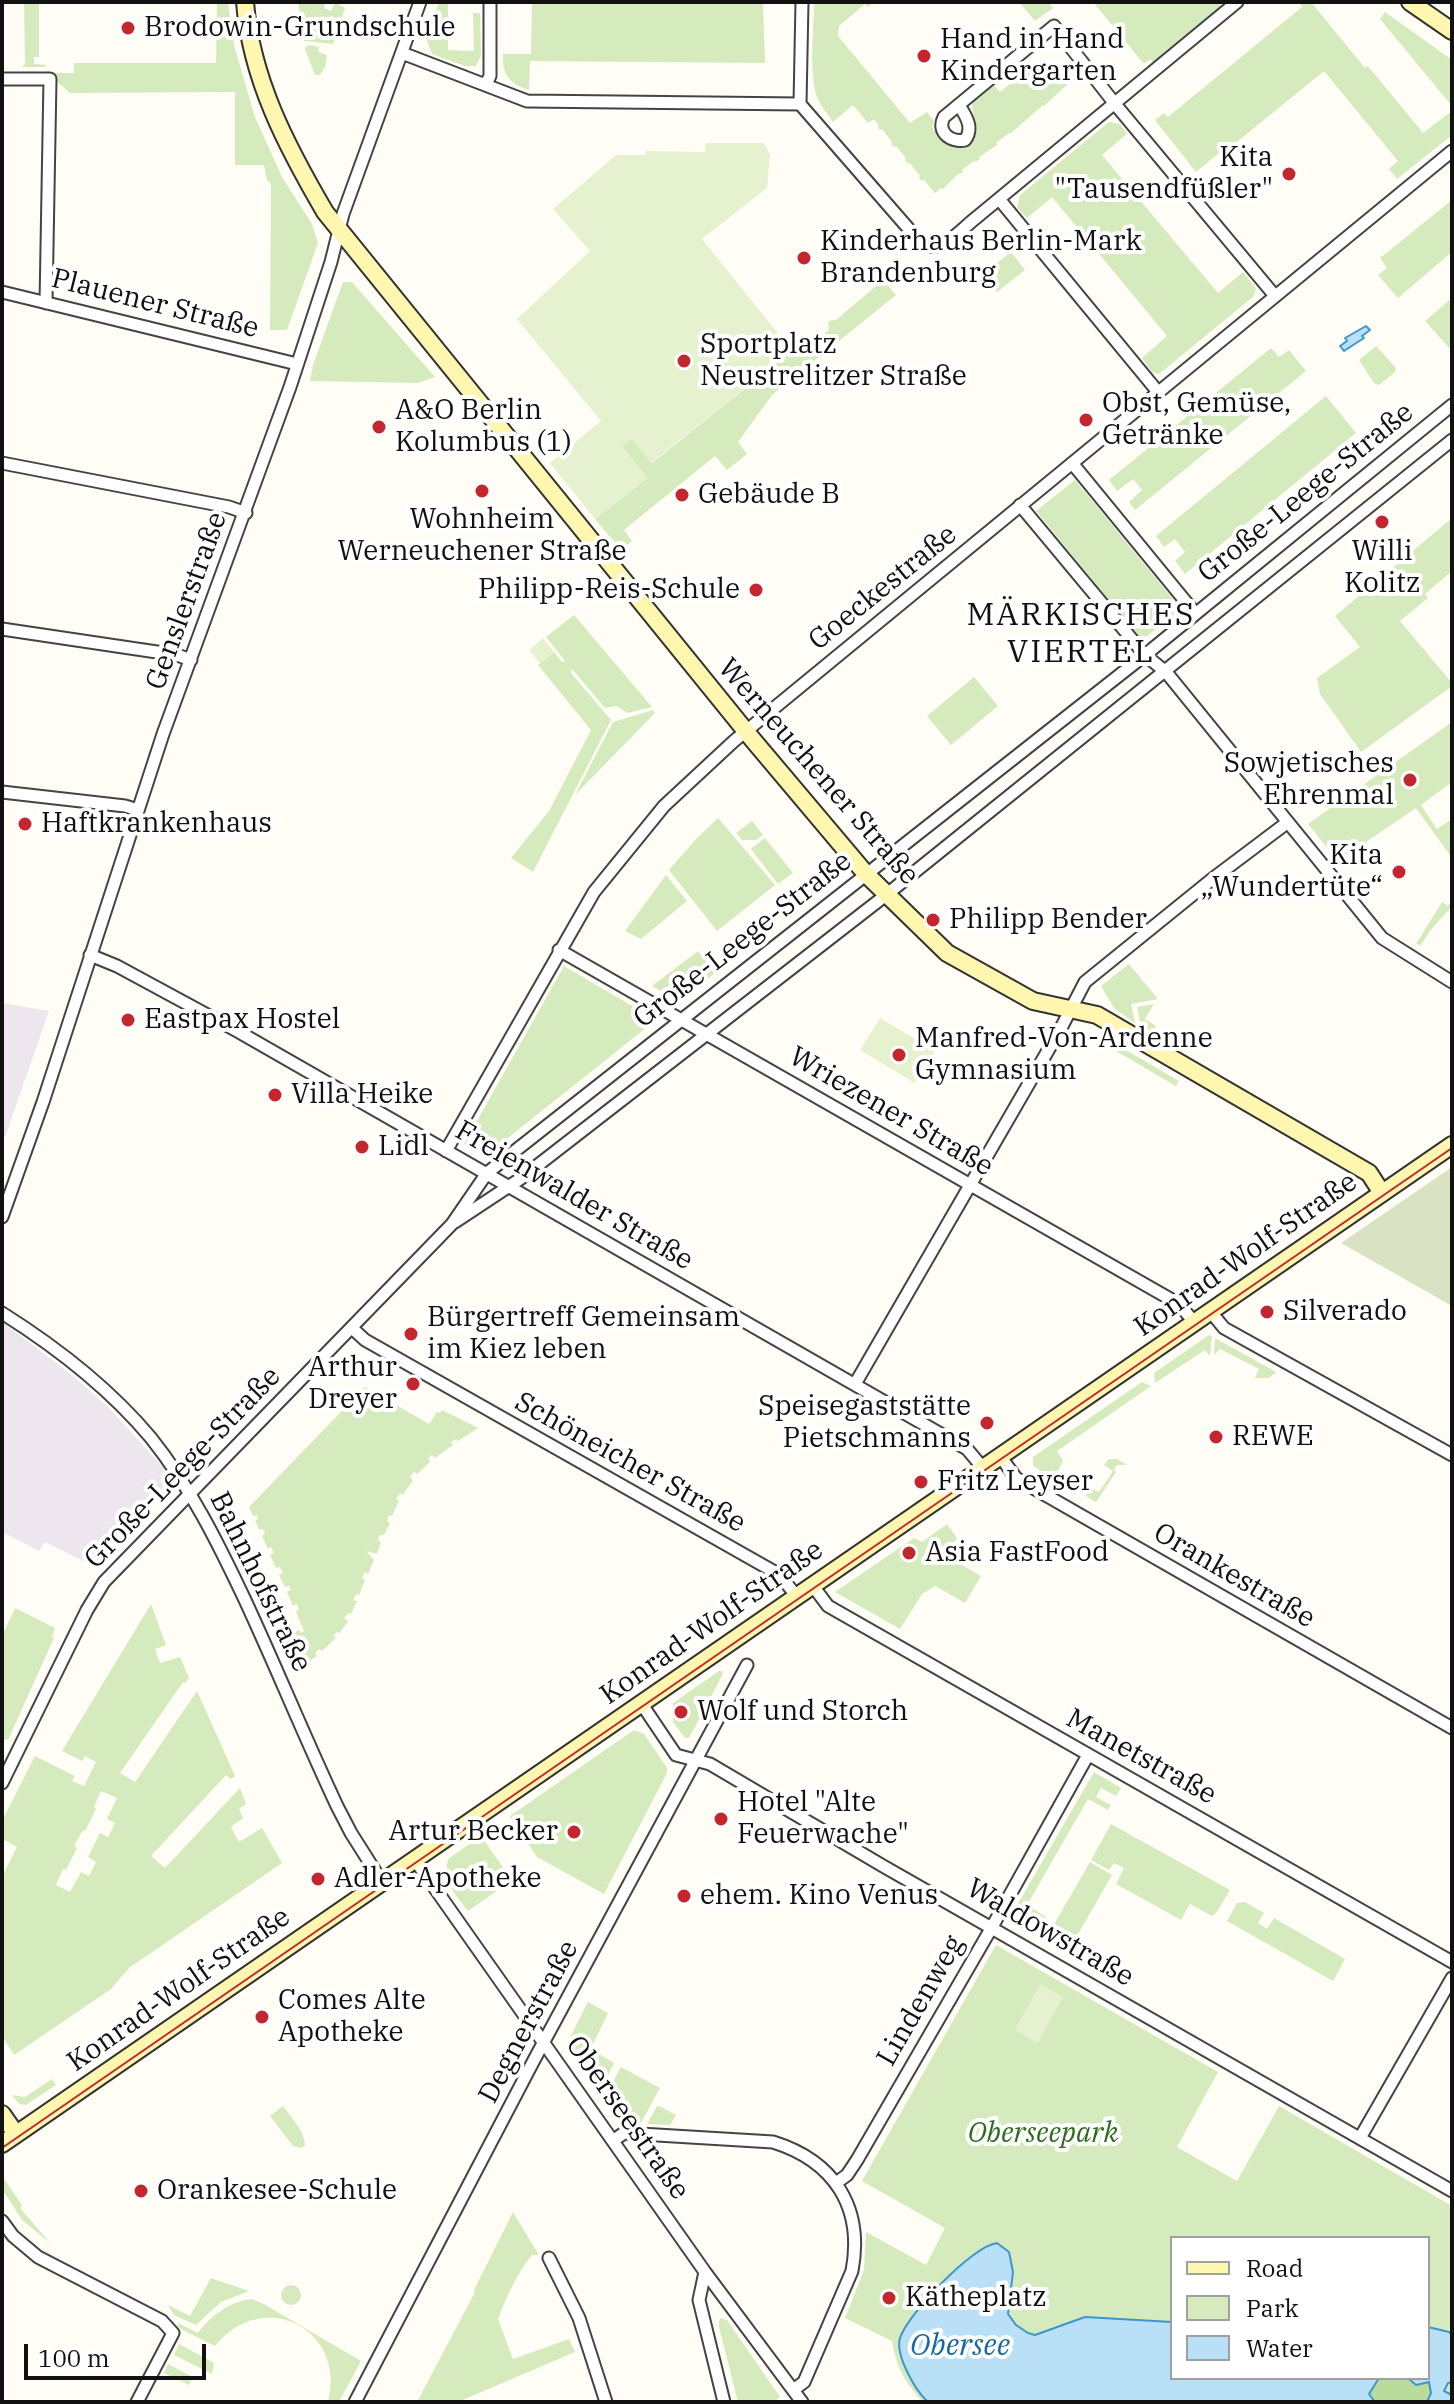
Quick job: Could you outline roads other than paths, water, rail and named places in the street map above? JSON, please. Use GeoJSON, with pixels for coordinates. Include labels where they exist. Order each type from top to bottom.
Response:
{"type":"FeatureCollection","features":[{"type":"Feature","properties":{"kind":"street","name":"Werneuchener Straße"},"geometry":{"type":"LineString","coordinates":[[245,2],[252,45],[278,126],[325,212],[746,731],[886,895],[947,953],[1033,1001],[1097,1015],[1366,1171],[1382,1193]]}},
{"type":"Feature","properties":{"kind":"street","name":"Genslerstraße"},"geometry":{"type":"LineString","coordinates":[[2,1217],[43,1102],[163,734],[246,513],[331,262],[343,214],[420,2]]}},
{"type":"Feature","properties":{"kind":"street"},"geometry":{"type":"LineString","coordinates":[[486,84],[490,76],[490,2]]}},
{"type":"Feature","properties":{"kind":"street"},"geometry":{"type":"LineString","coordinates":[[802,2],[800,104],[924,246],[932,248],[941,246],[999,199],[1233,4]]}},
{"type":"Feature","properties":{"kind":"street"},"geometry":{"type":"LineString","coordinates":[[1410,2],[1452,31]]}},
{"type":"Feature","properties":{"kind":"street"},"geometry":{"type":"LineString","coordinates":[[959,105],[1054,26],[1275,296]]}},
{"type":"Feature","properties":{"kind":"street"},"geometry":{"type":"LineString","coordinates":[[402,53],[527,101],[800,104]]}},
{"type":"Feature","properties":{"kind":"street"},"geometry":{"type":"LineString","coordinates":[[2,79],[50,79],[46,303]]}},
{"type":"Feature","properties":{"kind":"street","name":"Goeckestraße"},"geometry":{"type":"LineString","coordinates":[[446,1151],[594,892],[634,840],[687,782],[1452,151]]}},
{"type":"Feature","properties":{"kind":"street"},"geometry":{"type":"LineString","coordinates":[[999,199],[1158,392]]}},
{"type":"Feature","properties":{"kind":"street","name":"Plauener Straße"},"geometry":{"type":"LineString","coordinates":[[2,292],[297,364]]}},
{"type":"Feature","properties":{"kind":"street","name":"Große-Leege-Straße"},"geometry":{"type":"LineString","coordinates":[[2,1783],[95,1596],[129,1554],[452,1224],[487,1173],[1145,655],[1452,406]]}},
{"type":"Feature","properties":{"kind":"street","name":"Große-Leege-Straße"},"geometry":{"type":"LineString","coordinates":[[452,1224],[509,1186],[886,895],[1452,440]]}},
{"type":"Feature","properties":{"kind":"street"},"geometry":{"type":"LineString","coordinates":[[2,463],[229,507],[246,513]]}},
{"type":"Feature","properties":{"kind":"street"},"geometry":{"type":"LineString","coordinates":[[1072,463],[1195,613]]}},
{"type":"Feature","properties":{"kind":"street"},"geometry":{"type":"LineString","coordinates":[[1020,505],[1145,655],[1166,672],[1382,938],[1452,982]]}},
{"type":"Feature","properties":{"kind":"street"},"geometry":{"type":"LineString","coordinates":[[2,629],[177,655],[191,660]]}},
{"type":"Feature","properties":{"kind":"street"},"geometry":{"type":"LineString","coordinates":[[2,792],[138,810]]}},
{"type":"Feature","properties":{"kind":"street"},"geometry":{"type":"LineString","coordinates":[[855,1384],[1085,982],[1288,822]]}},
{"type":"Feature","properties":{"kind":"street","name":"Wriezener Straße"},"geometry":{"type":"LineString","coordinates":[[559,950],[1179,1304],[1194,1322]]}},
{"type":"Feature","properties":{"kind":"street","name":"Freienwalder Straße"},"geometry":{"type":"LineString","coordinates":[[90,955],[117,966],[230,1027],[855,1384],[967,1449],[983,1468]]}},
{"type":"Feature","properties":{"kind":"street","name":"Konrad-Wolf-Straße"},"geometry":{"type":"LineString","coordinates":[[9,2139],[1452,1145]]}},
{"type":"Feature","properties":{"kind":"street"},"geometry":{"type":"LineString","coordinates":[[1210,1311],[1224,1328],[1452,1455]]}},
{"type":"Feature","properties":{"kind":"street","name":"Bahnhofstraße"},"geometry":{"type":"LineString","coordinates":[[2,1313],[57,1351],[136,1422],[191,1493],[212,1529],[337,1806],[382,1882]]}},
{"type":"Feature","properties":{"kind":"street","name":"Schöneicher Straße"},"geometry":{"type":"LineString","coordinates":[[352,1328],[365,1340],[780,1575],[797,1597]]}},
{"type":"Feature","properties":{"kind":"street","name":"Orankestraße"},"geometry":{"type":"LineString","coordinates":[[1000,1456],[1016,1478],[1452,1728]]}},
{"type":"Feature","properties":{"kind":"street","name":"Manetstraße"},"geometry":{"type":"LineString","coordinates":[[813,1586],[828,1606],[1452,1962]]}},
{"type":"Feature","properties":{"kind":"street","name":"Degnerstraße"},"geometry":{"type":"LineString","coordinates":[[355,2402],[747,1665]]}},
{"type":"Feature","properties":{"kind":"street","name":"Waldowstraße"},"geometry":{"type":"LineString","coordinates":[[641,1703],[676,1755],[710,1764],[1452,2191]]}},
{"type":"Feature","properties":{"kind":"street","name":"Lindenweg"},"geometry":{"type":"LineString","coordinates":[[836,2183],[847,2175],[857,2160],[1088,1755]]}},
{"type":"Feature","properties":{"kind":"street","name":"Oberseestraße"},"geometry":{"type":"LineString","coordinates":[[415,1860],[705,2272],[802,2402]]}},
{"type":"Feature","properties":{"kind":"street"},"geometry":{"type":"LineString","coordinates":[[1360,2138],[1452,1978]]}},
{"type":"Feature","properties":{"kind":"street"},"geometry":{"type":"LineString","coordinates":[[2,2114],[9,2139]]}},
{"type":"Feature","properties":{"kind":"street"},"geometry":{"type":"LineString","coordinates":[[614,2140],[624,2133],[773,2142],[809,2157],[825,2169],[836,2183],[851,2214],[855,2257],[852,2271],[804,2382],[793,2390]]}},
{"type":"Feature","properties":{"kind":"street"},"geometry":{"type":"LineString","coordinates":[[2,2221],[13,2236],[38,2257],[162,2321],[173,2333],[137,2402]]}},
{"type":"Feature","properties":{"kind":"street"},"geometry":{"type":"LineString","coordinates":[[549,2258],[579,2318],[606,2402]]}},
{"type":"Feature","properties":{"kind":"street"},"geometry":{"type":"LineString","coordinates":[[705,2272],[699,2300],[724,2402]]}},
{"type":"Feature","properties":{"kind":"water"},"geometry":{"type":"Polygon","coordinates":[[[1366,326],[1370,330],[1362,336],[1364,338],[1344,351],[1340,346],[1347,341],[1345,338],[1366,326]]]}},
{"type":"Feature","properties":{"kind":"water","name":"Obersee"},"geometry":{"type":"Polygon","coordinates":[[[997,2243],[1009,2252],[1013,2272],[1008,2314],[1016,2325],[1028,2333],[1035,2335],[1085,2317],[1170,2322],[1170,2380],[1378,2380],[1369,2394],[1375,2402],[927,2401],[907,2372],[900,2353],[900,2338],[915,2313],[942,2283],[986,2247],[997,2243]]]}},
{"type":"Feature","properties":{"kind":"water"},"geometry":{"type":"Polygon","coordinates":[[[1430,2327],[1449,2332],[1452,2335],[1452,2382],[1444,2391],[1452,2395],[1452,2402],[1427,2402],[1431,2393],[1429,2382],[1416,2385],[1410,2380],[1430,2380],[1430,2327]]]}},
{"type":"Feature","properties":{"kind":"tram line"},"geometry":{"type":"LineString","coordinates":[[2,2148],[1452,1148]]}},
{"type":"Feature","properties":{"kind":"place","name":"Brodowin-Grundschule"},"geometry":{"type":"Point","coordinates":[128,28]}},
{"type":"Feature","properties":{"kind":"place","name":"Hand in Hand Kindergarten"},"geometry":{"type":"Point","coordinates":[924,56]}},
{"type":"Feature","properties":{"kind":"place","name":"Kita \"Tausendfüßler\""},"geometry":{"type":"Point","coordinates":[1289,174]}},
{"type":"Feature","properties":{"kind":"place","name":"Kinderhaus Berlin-Mark Brandenburg"},"geometry":{"type":"Point","coordinates":[804,258]}},
{"type":"Feature","properties":{"kind":"place","name":"Sportplatz Neustrelitzer Straße"},"geometry":{"type":"Point","coordinates":[684,361]}},
{"type":"Feature","properties":{"kind":"place","name":"Obst, Gemüse, Getränke"},"geometry":{"type":"Point","coordinates":[1086,420]}},
{"type":"Feature","properties":{"kind":"place","name":"A&O Berlin Kolumbus (1)"},"geometry":{"type":"Point","coordinates":[379,427]}},
{"type":"Feature","properties":{"kind":"place","name":"Wohnheim Werneuchener Straße"},"geometry":{"type":"Point","coordinates":[482,491]}},
{"type":"Feature","properties":{"kind":"place","name":"Gebäude B"},"geometry":{"type":"Point","coordinates":[682,495]}},
{"type":"Feature","properties":{"kind":"place","name":"Willi Kolitz"},"geometry":{"type":"Point","coordinates":[1382,522]}},
{"type":"Feature","properties":{"kind":"place","name":"Philipp-Reis-Schule"},"geometry":{"type":"Point","coordinates":[756,590]}},
{"type":"Feature","properties":{"kind":"place","name":"Sowjetisches Ehrenmal"},"geometry":{"type":"Point","coordinates":[1410,780]}},
{"type":"Feature","properties":{"kind":"place","name":"Haftkrankenhaus"},"geometry":{"type":"Point","coordinates":[25,824]}},
{"type":"Feature","properties":{"kind":"place","name":"Kita „Wundertüte“"},"geometry":{"type":"Point","coordinates":[1399,872]}},
{"type":"Feature","properties":{"kind":"place","name":"Philipp Bender"},"geometry":{"type":"Point","coordinates":[933,920]}},
{"type":"Feature","properties":{"kind":"place","name":"Eastpax Hostel"},"geometry":{"type":"Point","coordinates":[128,1020]}},
{"type":"Feature","properties":{"kind":"place","name":"Manfred-Von-Ardenne Gymnasium"},"geometry":{"type":"Point","coordinates":[899,1055]}},
{"type":"Feature","properties":{"kind":"place","name":"Villa Heike"},"geometry":{"type":"Point","coordinates":[275,1095]}},
{"type":"Feature","properties":{"kind":"place","name":"Lidl"},"geometry":{"type":"Point","coordinates":[362,1147]}},
{"type":"Feature","properties":{"kind":"place","name":"Silverado"},"geometry":{"type":"Point","coordinates":[1267,1312]}},
{"type":"Feature","properties":{"kind":"place","name":"Bürgertreff Gemeinsam im Kiez leben"},"geometry":{"type":"Point","coordinates":[411,1334]}},
{"type":"Feature","properties":{"kind":"place","name":"Arthur Dreyer"},"geometry":{"type":"Point","coordinates":[413,1384]}},
{"type":"Feature","properties":{"kind":"place","name":"Speisegaststätte Pietschmanns"},"geometry":{"type":"Point","coordinates":[987,1423]}},
{"type":"Feature","properties":{"kind":"place","name":"REWE"},"geometry":{"type":"Point","coordinates":[1216,1437]}},
{"type":"Feature","properties":{"kind":"place","name":"Fritz Leyser"},"geometry":{"type":"Point","coordinates":[921,1482]}},
{"type":"Feature","properties":{"kind":"place","name":"Asia FastFood"},"geometry":{"type":"Point","coordinates":[909,1553]}},
{"type":"Feature","properties":{"kind":"place","name":"Wolf und Storch"},"geometry":{"type":"Point","coordinates":[681,1712]}},
{"type":"Feature","properties":{"kind":"place","name":"Hotel \"Alte Feuerwache\""},"geometry":{"type":"Point","coordinates":[721,1819]}},
{"type":"Feature","properties":{"kind":"place","name":"Artur Becker"},"geometry":{"type":"Point","coordinates":[574,1832]}},
{"type":"Feature","properties":{"kind":"place","name":"Adler-Apotheke"},"geometry":{"type":"Point","coordinates":[318,1879]}},
{"type":"Feature","properties":{"kind":"place","name":"ehem. Kino Venus"},"geometry":{"type":"Point","coordinates":[684,1896]}},
{"type":"Feature","properties":{"kind":"place","name":"Comes Alte Apotheke"},"geometry":{"type":"Point","coordinates":[262,2017]}},
{"type":"Feature","properties":{"kind":"place","name":"Orankesee-Schule"},"geometry":{"type":"Point","coordinates":[141,2191]}},
{"type":"Feature","properties":{"kind":"place","name":"Kätheplatz"},"geometry":{"type":"Point","coordinates":[889,2298]}},
{"type":"Feature","properties":{"kind":"district","name":"MÄRKISCHES VIERTEL"},"geometry":{"type":"Point","coordinates":[1081,634]}},
{"type":"Feature","properties":{"kind":"park label","name":"Oberseepark"},"geometry":{"type":"Point","coordinates":[1043,2134]}}]}
